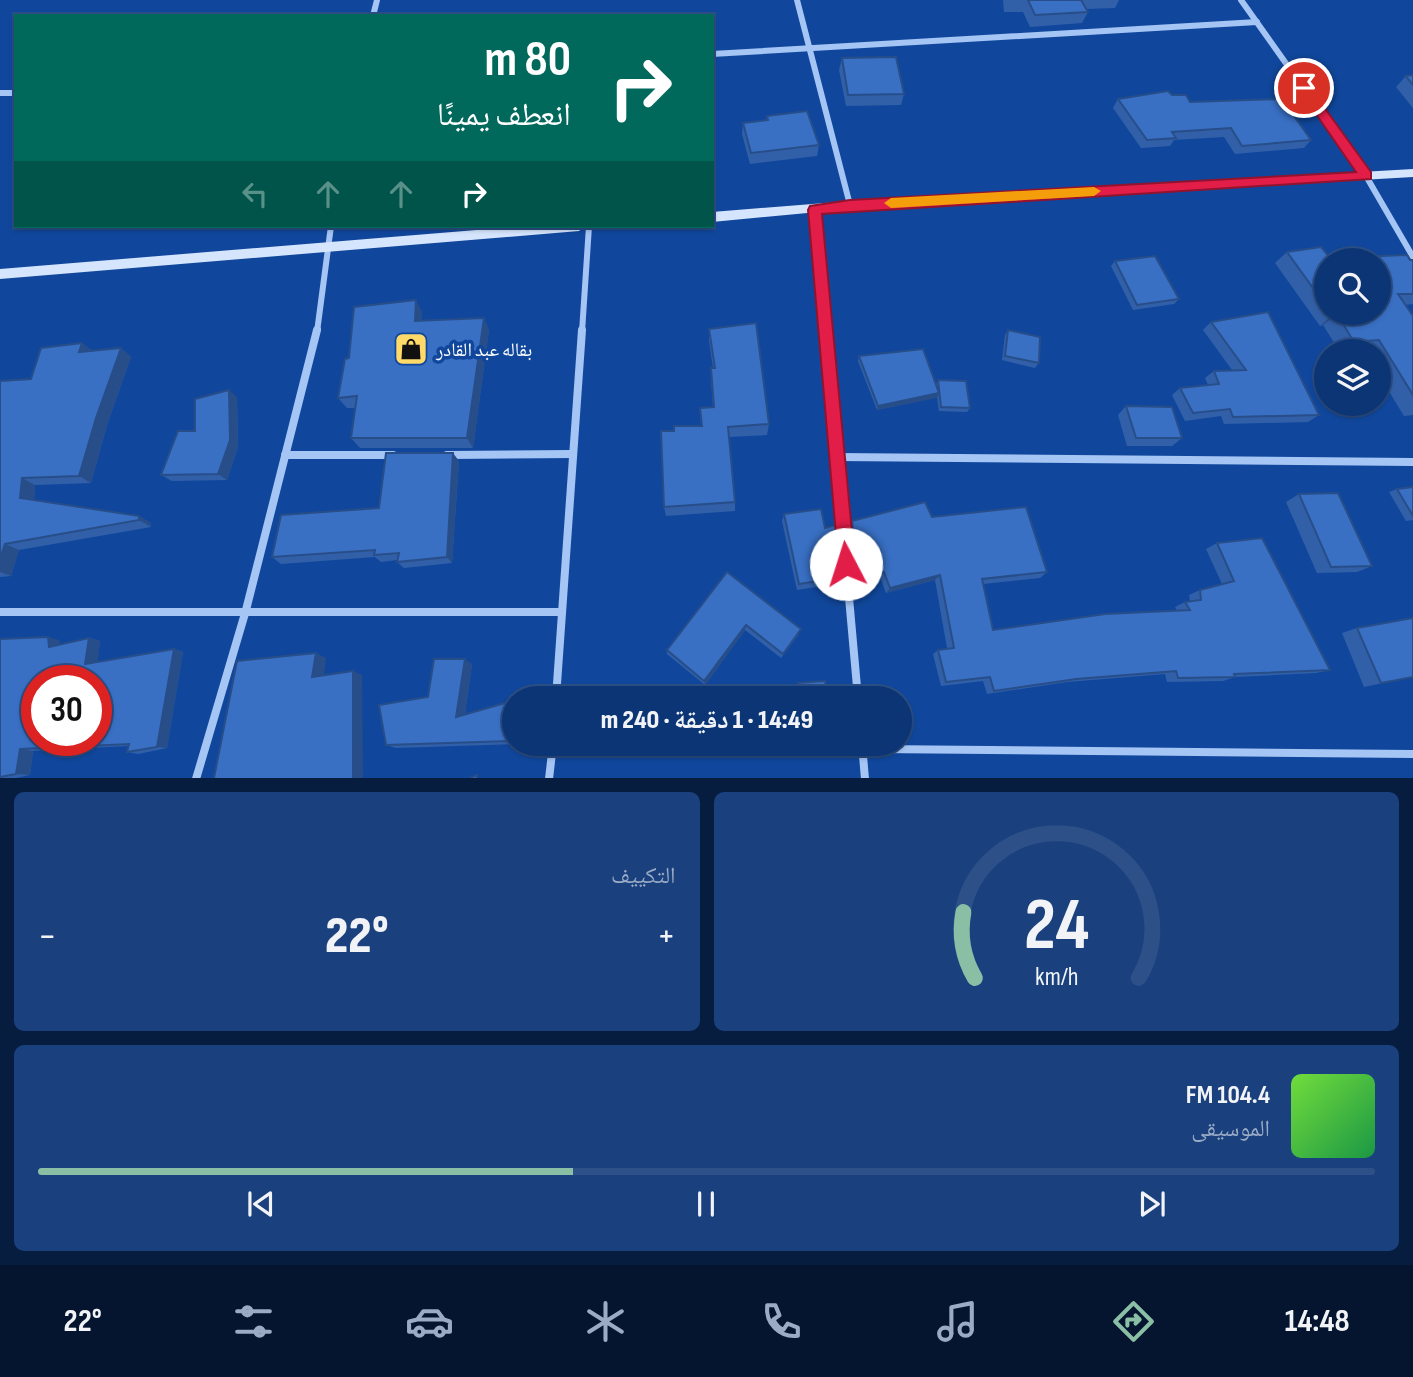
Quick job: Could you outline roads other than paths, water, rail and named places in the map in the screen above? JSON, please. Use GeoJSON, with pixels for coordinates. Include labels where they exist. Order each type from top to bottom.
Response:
{"type":"FeatureCollection","features":[{"type":"Feature","properties":{"kind":"street"},"geometry":{"type":"LineString","coordinates":[[797,0],[850,205]]}},
{"type":"Feature","properties":{"kind":"street"},"geometry":{"type":"LineString","coordinates":[[1241,0],[1366,176],[1413,257]]}},
{"type":"Feature","properties":{"kind":"street"},"geometry":{"type":"LineString","coordinates":[[714,54],[1257,22]]}},
{"type":"Feature","properties":{"kind":"street"},"geometry":{"type":"LineString","coordinates":[[714,217],[850,205],[1413,173]]}},
{"type":"Feature","properties":{"kind":"street"},"geometry":{"type":"LineString","coordinates":[[814,210],[857,686]]}},
{"type":"Feature","properties":{"kind":"street"},"geometry":{"type":"LineString","coordinates":[[196,778],[246,610],[317,331],[331,228]]}},
{"type":"Feature","properties":{"kind":"street"},"geometry":{"type":"LineString","coordinates":[[0,274],[555,228]]}},
{"type":"Feature","properties":{"kind":"street"},"geometry":{"type":"LineString","coordinates":[[557,686],[589,228]]}},
{"type":"Feature","properties":{"kind":"street"},"geometry":{"type":"LineString","coordinates":[[436,455],[573,454]]}},
{"type":"Feature","properties":{"kind":"street"},"geometry":{"type":"LineString","coordinates":[[285,456],[409,455]]}},
{"type":"Feature","properties":{"kind":"street"},"geometry":{"type":"LineString","coordinates":[[836,457],[1413,462]]}},
{"type":"Feature","properties":{"kind":"street"},"geometry":{"type":"LineString","coordinates":[[0,612],[562,612]]}},
{"type":"Feature","properties":{"kind":"street"},"geometry":{"type":"LineString","coordinates":[[912,747],[1413,754]]}},
{"type":"Feature","properties":{"kind":"street"},"geometry":{"type":"LineString","coordinates":[[549,778],[552,756]]}},
{"type":"Feature","properties":{"kind":"street"},"geometry":{"type":"LineString","coordinates":[[863,756],[865,778]]}},
{"type":"Feature","properties":{"kind":"place","name":"بقاله عبد القادر"},"geometry":{"type":"Point","coordinates":[411,349]}}]}
